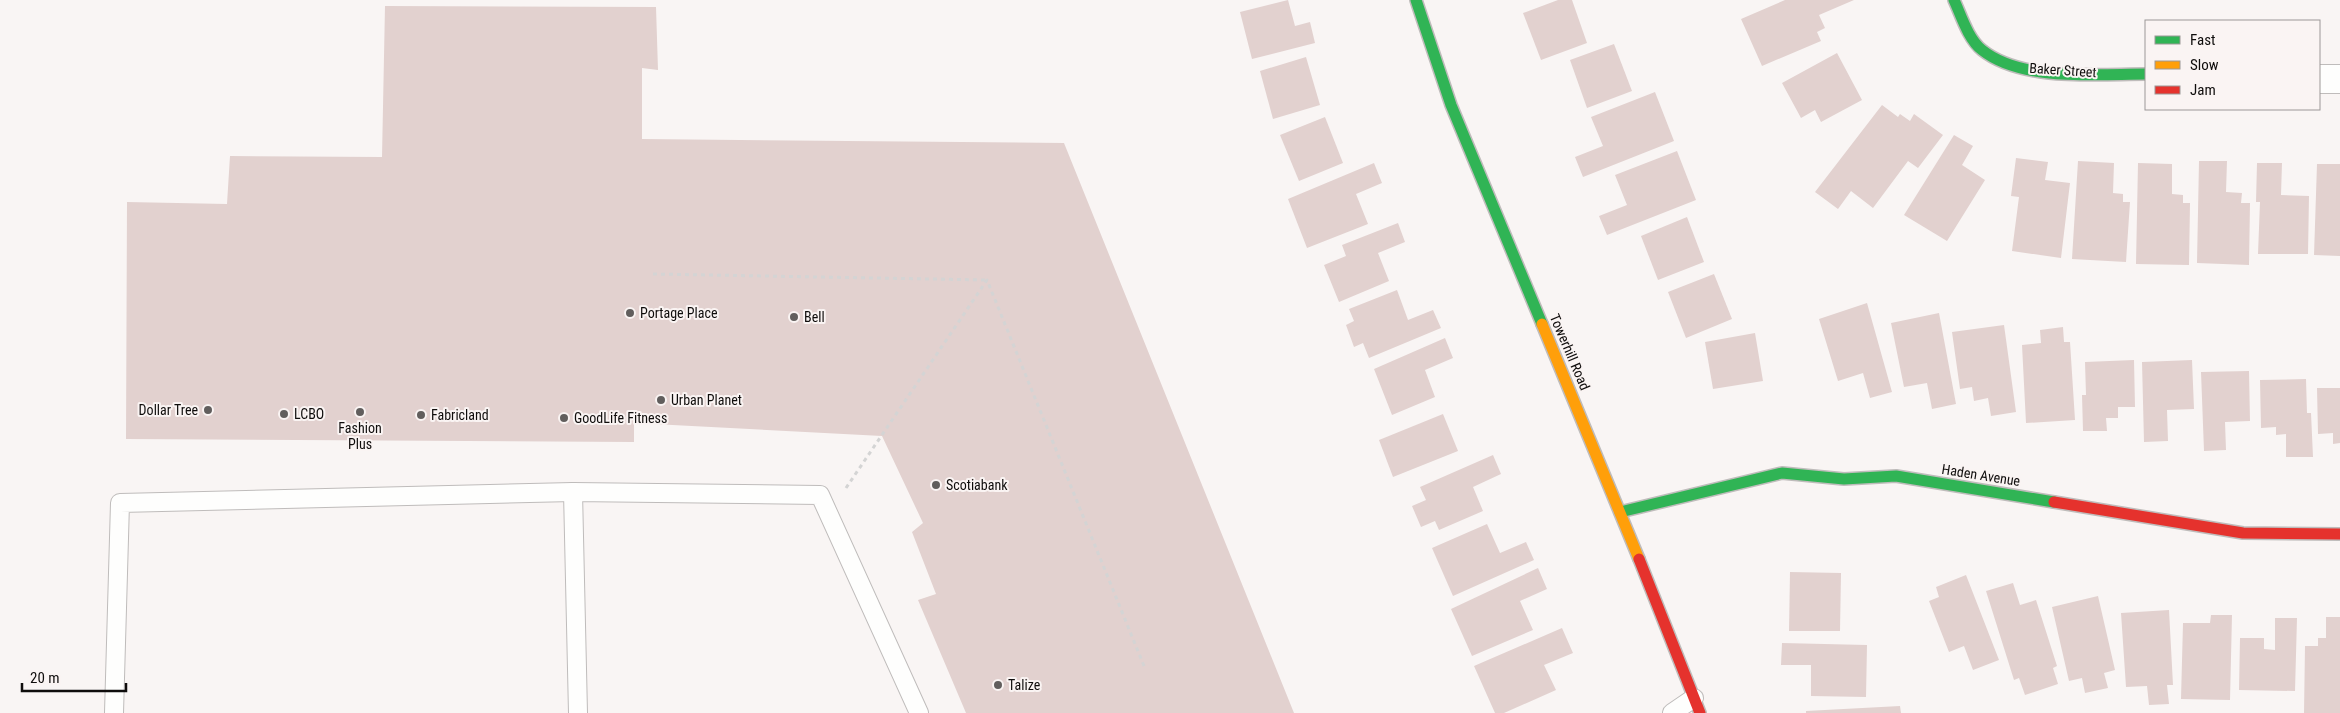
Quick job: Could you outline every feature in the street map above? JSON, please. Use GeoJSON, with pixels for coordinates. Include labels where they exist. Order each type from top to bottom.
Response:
{"type":"FeatureCollection","features":[{"type":"Feature","properties":{"kind":"street","name":"Towerhill Road"},"geometry":{"type":"LineString","coordinates":[[1416,0],[1451,105],[1620,512],[1697,706]]}},
{"type":"Feature","properties":{"kind":"street","name":"Baker Street"},"geometry":{"type":"LineString","coordinates":[[1954,0],[1980,49],[2012,66],[2046,72],[2145,74]]}},
{"type":"Feature","properties":{"kind":"street"},"geometry":{"type":"LineString","coordinates":[[2320,79],[2340,79]]}},
{"type":"Feature","properties":{"kind":"street","name":"Haden Avenue"},"geometry":{"type":"LineString","coordinates":[[1620,512],[1782,473],[1844,479],[1896,476],[2243,533],[2340,534]]}},
{"type":"Feature","properties":{"kind":"lane"},"geometry":{"type":"LineString","coordinates":[[573,492],[578,713]]}},
{"type":"Feature","properties":{"kind":"lane"},"geometry":{"type":"LineString","coordinates":[[114,713],[120,503],[573,492],[820,495],[919,713]]}},
{"type":"Feature","properties":{"kind":"lane"},"geometry":{"type":"LineString","coordinates":[[1672,713],[1697,706]]}},
{"type":"Feature","properties":{"kind":"path"},"geometry":{"type":"LineString","coordinates":[[653,274],[987,280]]}},
{"type":"Feature","properties":{"kind":"path"},"geometry":{"type":"LineString","coordinates":[[829,513],[987,280]]}},
{"type":"Feature","properties":{"kind":"path"},"geometry":{"type":"LineString","coordinates":[[987,280],[1144,666]]}},
{"type":"Feature","properties":{"kind":"building"},"geometry":{"type":"Polygon","coordinates":[[[1288,0],[1295,26],[1310,22],[1315,43],[1252,59],[1240,12],[1288,0]]]}},
{"type":"Feature","properties":{"kind":"building"},"geometry":{"type":"Polygon","coordinates":[[[1558,0],[1572,0],[1587,43],[1541,60],[1523,13],[1558,0]]]}},
{"type":"Feature","properties":{"kind":"building"},"geometry":{"type":"Polygon","coordinates":[[[1785,0],[1854,0],[1819,15],[1825,28],[1817,32],[1821,41],[1762,66],[1741,19],[1785,0]]]}},
{"type":"Feature","properties":{"kind":"building","name":"Portage Place"},"geometry":{"type":"Polygon","coordinates":[[[385,6],[656,7],[658,70],[642,68],[642,139],[1064,143],[1294,713],[966,713],[918,600],[936,594],[912,532],[923,523],[882,436],[634,423],[634,442],[126,439],[127,202],[227,204],[230,156],[382,157],[385,6]]]}},
{"type":"Feature","properties":{"kind":"building"},"geometry":{"type":"Polygon","coordinates":[[[1614,44],[1632,91],[1587,108],[1570,60],[1614,44]]]}},
{"type":"Feature","properties":{"kind":"building"},"geometry":{"type":"Polygon","coordinates":[[[1837,53],[1862,100],[1821,122],[1815,110],[1801,118],[1782,83],[1837,53]]]}},
{"type":"Feature","properties":{"kind":"building"},"geometry":{"type":"Polygon","coordinates":[[[1306,57],[1320,105],[1273,119],[1260,71],[1306,57]]]}},
{"type":"Feature","properties":{"kind":"building"},"geometry":{"type":"Polygon","coordinates":[[[1655,92],[1674,141],[1583,177],[1575,157],[1603,146],[1591,117],[1655,92]]]}},
{"type":"Feature","properties":{"kind":"building"},"geometry":{"type":"Polygon","coordinates":[[[1882,105],[1898,117],[1900,114],[1910,121],[1914,114],[1943,135],[1918,168],[1908,161],[1873,208],[1851,191],[1838,209],[1815,192],[1882,105]]]}},
{"type":"Feature","properties":{"kind":"building"},"geometry":{"type":"Polygon","coordinates":[[[1325,117],[1343,163],[1299,181],[1280,135],[1325,117]]]}},
{"type":"Feature","properties":{"kind":"building"},"geometry":{"type":"Polygon","coordinates":[[[1954,135],[1973,146],[1962,165],[1985,180],[1947,241],[1904,215],[1954,135]]]}},
{"type":"Feature","properties":{"kind":"building"},"geometry":{"type":"Polygon","coordinates":[[[1677,151],[1696,200],[1607,235],[1599,216],[1627,205],[1615,175],[1677,151]]]}},
{"type":"Feature","properties":{"kind":"building"},"geometry":{"type":"Polygon","coordinates":[[[2016,158],[2048,162],[2045,180],[2070,183],[2061,258],[2012,251],[2019,197],[2011,196],[2016,158]]]}},
{"type":"Feature","properties":{"kind":"building"},"geometry":{"type":"Polygon","coordinates":[[[2078,161],[2114,163],[2113,193],[2123,194],[2123,202],[2130,202],[2126,262],[2072,259],[2078,161]]]}},
{"type":"Feature","properties":{"kind":"building"},"geometry":{"type":"Polygon","coordinates":[[[2199,161],[2227,161],[2226,192],[2242,193],[2241,203],[2250,203],[2249,265],[2197,263],[2199,161]]]}},
{"type":"Feature","properties":{"kind":"building"},"geometry":{"type":"Polygon","coordinates":[[[1374,163],[1382,183],[1356,194],[1368,224],[1307,248],[1288,199],[1374,163]]]}},
{"type":"Feature","properties":{"kind":"building"},"geometry":{"type":"Polygon","coordinates":[[[2138,163],[2172,164],[2172,194],[2183,195],[2183,203],[2190,203],[2189,265],[2136,264],[2138,163]]]}},
{"type":"Feature","properties":{"kind":"building"},"geometry":{"type":"Polygon","coordinates":[[[2257,163],[2282,163],[2281,195],[2309,196],[2308,254],[2258,254],[2260,202],[2256,202],[2257,163]]]}},
{"type":"Feature","properties":{"kind":"building"},"geometry":{"type":"Polygon","coordinates":[[[2317,164],[2340,164],[2340,256],[2314,255],[2317,164]]]}},
{"type":"Feature","properties":{"kind":"building"},"geometry":{"type":"Polygon","coordinates":[[[1687,217],[1704,262],[1658,280],[1641,236],[1687,217]]]}},
{"type":"Feature","properties":{"kind":"building"},"geometry":{"type":"Polygon","coordinates":[[[1398,223],[1405,242],[1378,253],[1389,281],[1339,302],[1324,265],[1346,256],[1342,245],[1398,223]]]}},
{"type":"Feature","properties":{"kind":"building"},"geometry":{"type":"Polygon","coordinates":[[[1714,274],[1732,319],[1686,338],[1668,292],[1714,274]]]}},
{"type":"Feature","properties":{"kind":"building"},"geometry":{"type":"Polygon","coordinates":[[[1397,290],[1408,320],[1433,310],[1441,328],[1369,358],[1363,343],[1354,347],[1346,325],[1354,321],[1349,309],[1397,290]]]}},
{"type":"Feature","properties":{"kind":"building"},"geometry":{"type":"Polygon","coordinates":[[[1867,303],[1892,392],[1870,398],[1863,373],[1838,381],[1819,319],[1867,303]]]}},
{"type":"Feature","properties":{"kind":"building"},"geometry":{"type":"Polygon","coordinates":[[[1939,313],[1956,404],[1932,409],[1927,383],[1904,387],[1891,323],[1939,313]]]}},
{"type":"Feature","properties":{"kind":"building"},"geometry":{"type":"Polygon","coordinates":[[[2004,325],[2016,412],[1991,416],[1988,398],[1974,401],[1972,387],[1960,389],[1952,332],[2004,325]]]}},
{"type":"Feature","properties":{"kind":"building"},"geometry":{"type":"Polygon","coordinates":[[[2063,327],[2064,342],[2070,342],[2075,420],[2026,423],[2022,345],[2041,343],[2040,330],[2063,327]]]}},
{"type":"Feature","properties":{"kind":"building"},"geometry":{"type":"Polygon","coordinates":[[[1755,333],[1763,381],[1713,389],[1705,342],[1755,333]]]}},
{"type":"Feature","properties":{"kind":"building"},"geometry":{"type":"Polygon","coordinates":[[[1445,338],[1453,358],[1425,370],[1435,397],[1392,415],[1374,369],[1445,338]]]}},
{"type":"Feature","properties":{"kind":"building"},"geometry":{"type":"Polygon","coordinates":[[[2134,360],[2135,407],[2118,407],[2118,418],[2106,418],[2107,431],[2083,431],[2082,395],[2086,395],[2085,362],[2134,360]]]}},
{"type":"Feature","properties":{"kind":"building"},"geometry":{"type":"Polygon","coordinates":[[[2192,360],[2194,409],[2167,410],[2168,441],[2144,442],[2142,362],[2192,360]]]}},
{"type":"Feature","properties":{"kind":"building"},"geometry":{"type":"Polygon","coordinates":[[[2249,371],[2250,421],[2225,422],[2226,450],[2204,451],[2201,372],[2249,371]]]}},
{"type":"Feature","properties":{"kind":"building"},"geometry":{"type":"Polygon","coordinates":[[[2306,379],[2307,413],[2311,413],[2313,457],[2286,457],[2286,434],[2276,435],[2276,427],[2261,428],[2260,380],[2306,379]]]}},
{"type":"Feature","properties":{"kind":"building"},"geometry":{"type":"Polygon","coordinates":[[[2317,388],[2340,388],[2340,443],[2333,444],[2333,433],[2318,434],[2317,388]]]}},
{"type":"Feature","properties":{"kind":"building"},"geometry":{"type":"Polygon","coordinates":[[[1443,414],[1458,451],[1393,477],[1379,440],[1443,414]]]}},
{"type":"Feature","properties":{"kind":"building"},"geometry":{"type":"Polygon","coordinates":[[[1493,455],[1501,474],[1473,487],[1483,511],[1439,530],[1435,521],[1421,527],[1412,506],[1426,500],[1420,487],[1493,455]]]}},
{"type":"Feature","properties":{"kind":"building"},"geometry":{"type":"Polygon","coordinates":[[[1487,524],[1500,553],[1526,542],[1534,560],[1453,596],[1432,548],[1487,524]]]}},
{"type":"Feature","properties":{"kind":"building"},"geometry":{"type":"Polygon","coordinates":[[[1538,568],[1547,589],[1520,601],[1533,630],[1472,656],[1451,609],[1538,568]]]}},
{"type":"Feature","properties":{"kind":"building"},"geometry":{"type":"Polygon","coordinates":[[[1790,572],[1841,573],[1840,631],[1789,631],[1790,572]]]}},
{"type":"Feature","properties":{"kind":"building"},"geometry":{"type":"Polygon","coordinates":[[[1966,575],[1999,660],[1973,670],[1964,646],[1949,652],[1929,601],[1939,597],[1936,587],[1966,575]]]}},
{"type":"Feature","properties":{"kind":"building"},"geometry":{"type":"Polygon","coordinates":[[[2013,583],[2020,605],[2036,600],[2057,666],[2053,668],[2058,684],[2025,695],[2019,678],[2014,680],[1986,591],[2013,583]]]}},
{"type":"Feature","properties":{"kind":"building"},"geometry":{"type":"Polygon","coordinates":[[[2098,596],[2115,670],[2104,673],[2108,688],[2085,693],[2082,678],[2069,681],[2052,607],[2098,596]]]}},
{"type":"Feature","properties":{"kind":"building"},"geometry":{"type":"Polygon","coordinates":[[[2169,610],[2173,685],[2167,685],[2169,704],[2149,705],[2147,686],[2126,687],[2121,613],[2169,610]]]}},
{"type":"Feature","properties":{"kind":"building"},"geometry":{"type":"Polygon","coordinates":[[[2211,615],[2232,615],[2230,700],[2181,699],[2183,623],[2210,623],[2211,615]]]}},
{"type":"Feature","properties":{"kind":"building"},"geometry":{"type":"Polygon","coordinates":[[[2326,617],[2340,617],[2340,713],[2304,713],[2305,646],[2318,646],[2318,638],[2326,638],[2326,617]]]}},
{"type":"Feature","properties":{"kind":"building"},"geometry":{"type":"Polygon","coordinates":[[[2275,618],[2297,618],[2295,691],[2239,690],[2240,638],[2264,638],[2264,649],[2275,650],[2275,618]]]}},
{"type":"Feature","properties":{"kind":"building"},"geometry":{"type":"Polygon","coordinates":[[[1562,628],[1573,653],[1544,665],[1556,690],[1504,713],[1495,713],[1474,666],[1562,628]]]}},
{"type":"Feature","properties":{"kind":"building"},"geometry":{"type":"Polygon","coordinates":[[[1782,643],[1867,645],[1866,697],[1811,696],[1811,665],[1781,665],[1782,643]]]}},
{"type":"Feature","properties":{"kind":"building"},"geometry":{"type":"Polygon","coordinates":[[[1900,706],[1901,713],[1806,713],[1806,711],[1900,706]]]}},
{"type":"Feature","properties":{"kind":"traffic: fast"},"geometry":{"type":"LineString","coordinates":[[1416,0],[1451,105],[1542,324]]}},
{"type":"Feature","properties":{"kind":"traffic: fast"},"geometry":{"type":"LineString","coordinates":[[1954,0],[1973,40],[1982,50],[1999,60],[2039,72],[2084,75],[2145,74]]}},
{"type":"Feature","properties":{"kind":"traffic: fast"},"geometry":{"type":"LineString","coordinates":[[1620,512],[1782,473],[1844,479],[1896,476],[2054,502]]}},
{"type":"Feature","properties":{"kind":"traffic: slow"},"geometry":{"type":"LineString","coordinates":[[1542,324],[1639,559]]}},
{"type":"Feature","properties":{"kind":"traffic: jam"},"geometry":{"type":"LineString","coordinates":[[2054,502],[2243,533],[2340,534]]}},
{"type":"Feature","properties":{"kind":"traffic: jam"},"geometry":{"type":"LineString","coordinates":[[1639,559],[1700,713]]}},
{"type":"Feature","properties":{"kind":"place","name":"Portage Place"},"geometry":{"type":"Point","coordinates":[630,313]}},
{"type":"Feature","properties":{"kind":"place","name":"Bell"},"geometry":{"type":"Point","coordinates":[794,317]}},
{"type":"Feature","properties":{"kind":"place","name":"Urban Planet"},"geometry":{"type":"Point","coordinates":[661,400]}},
{"type":"Feature","properties":{"kind":"place","name":"Dollar Tree"},"geometry":{"type":"Point","coordinates":[208,410]}},
{"type":"Feature","properties":{"kind":"place","name":"Fashion Plus"},"geometry":{"type":"Point","coordinates":[360,412]}},
{"type":"Feature","properties":{"kind":"place","name":"LCBO"},"geometry":{"type":"Point","coordinates":[284,414]}},
{"type":"Feature","properties":{"kind":"place","name":"Fabricland"},"geometry":{"type":"Point","coordinates":[421,415]}},
{"type":"Feature","properties":{"kind":"place","name":"GoodLife Fitness"},"geometry":{"type":"Point","coordinates":[564,418]}},
{"type":"Feature","properties":{"kind":"place","name":"Scotiabank"},"geometry":{"type":"Point","coordinates":[936,485]}},
{"type":"Feature","properties":{"kind":"place","name":"Talize"},"geometry":{"type":"Point","coordinates":[998,685]}}]}
